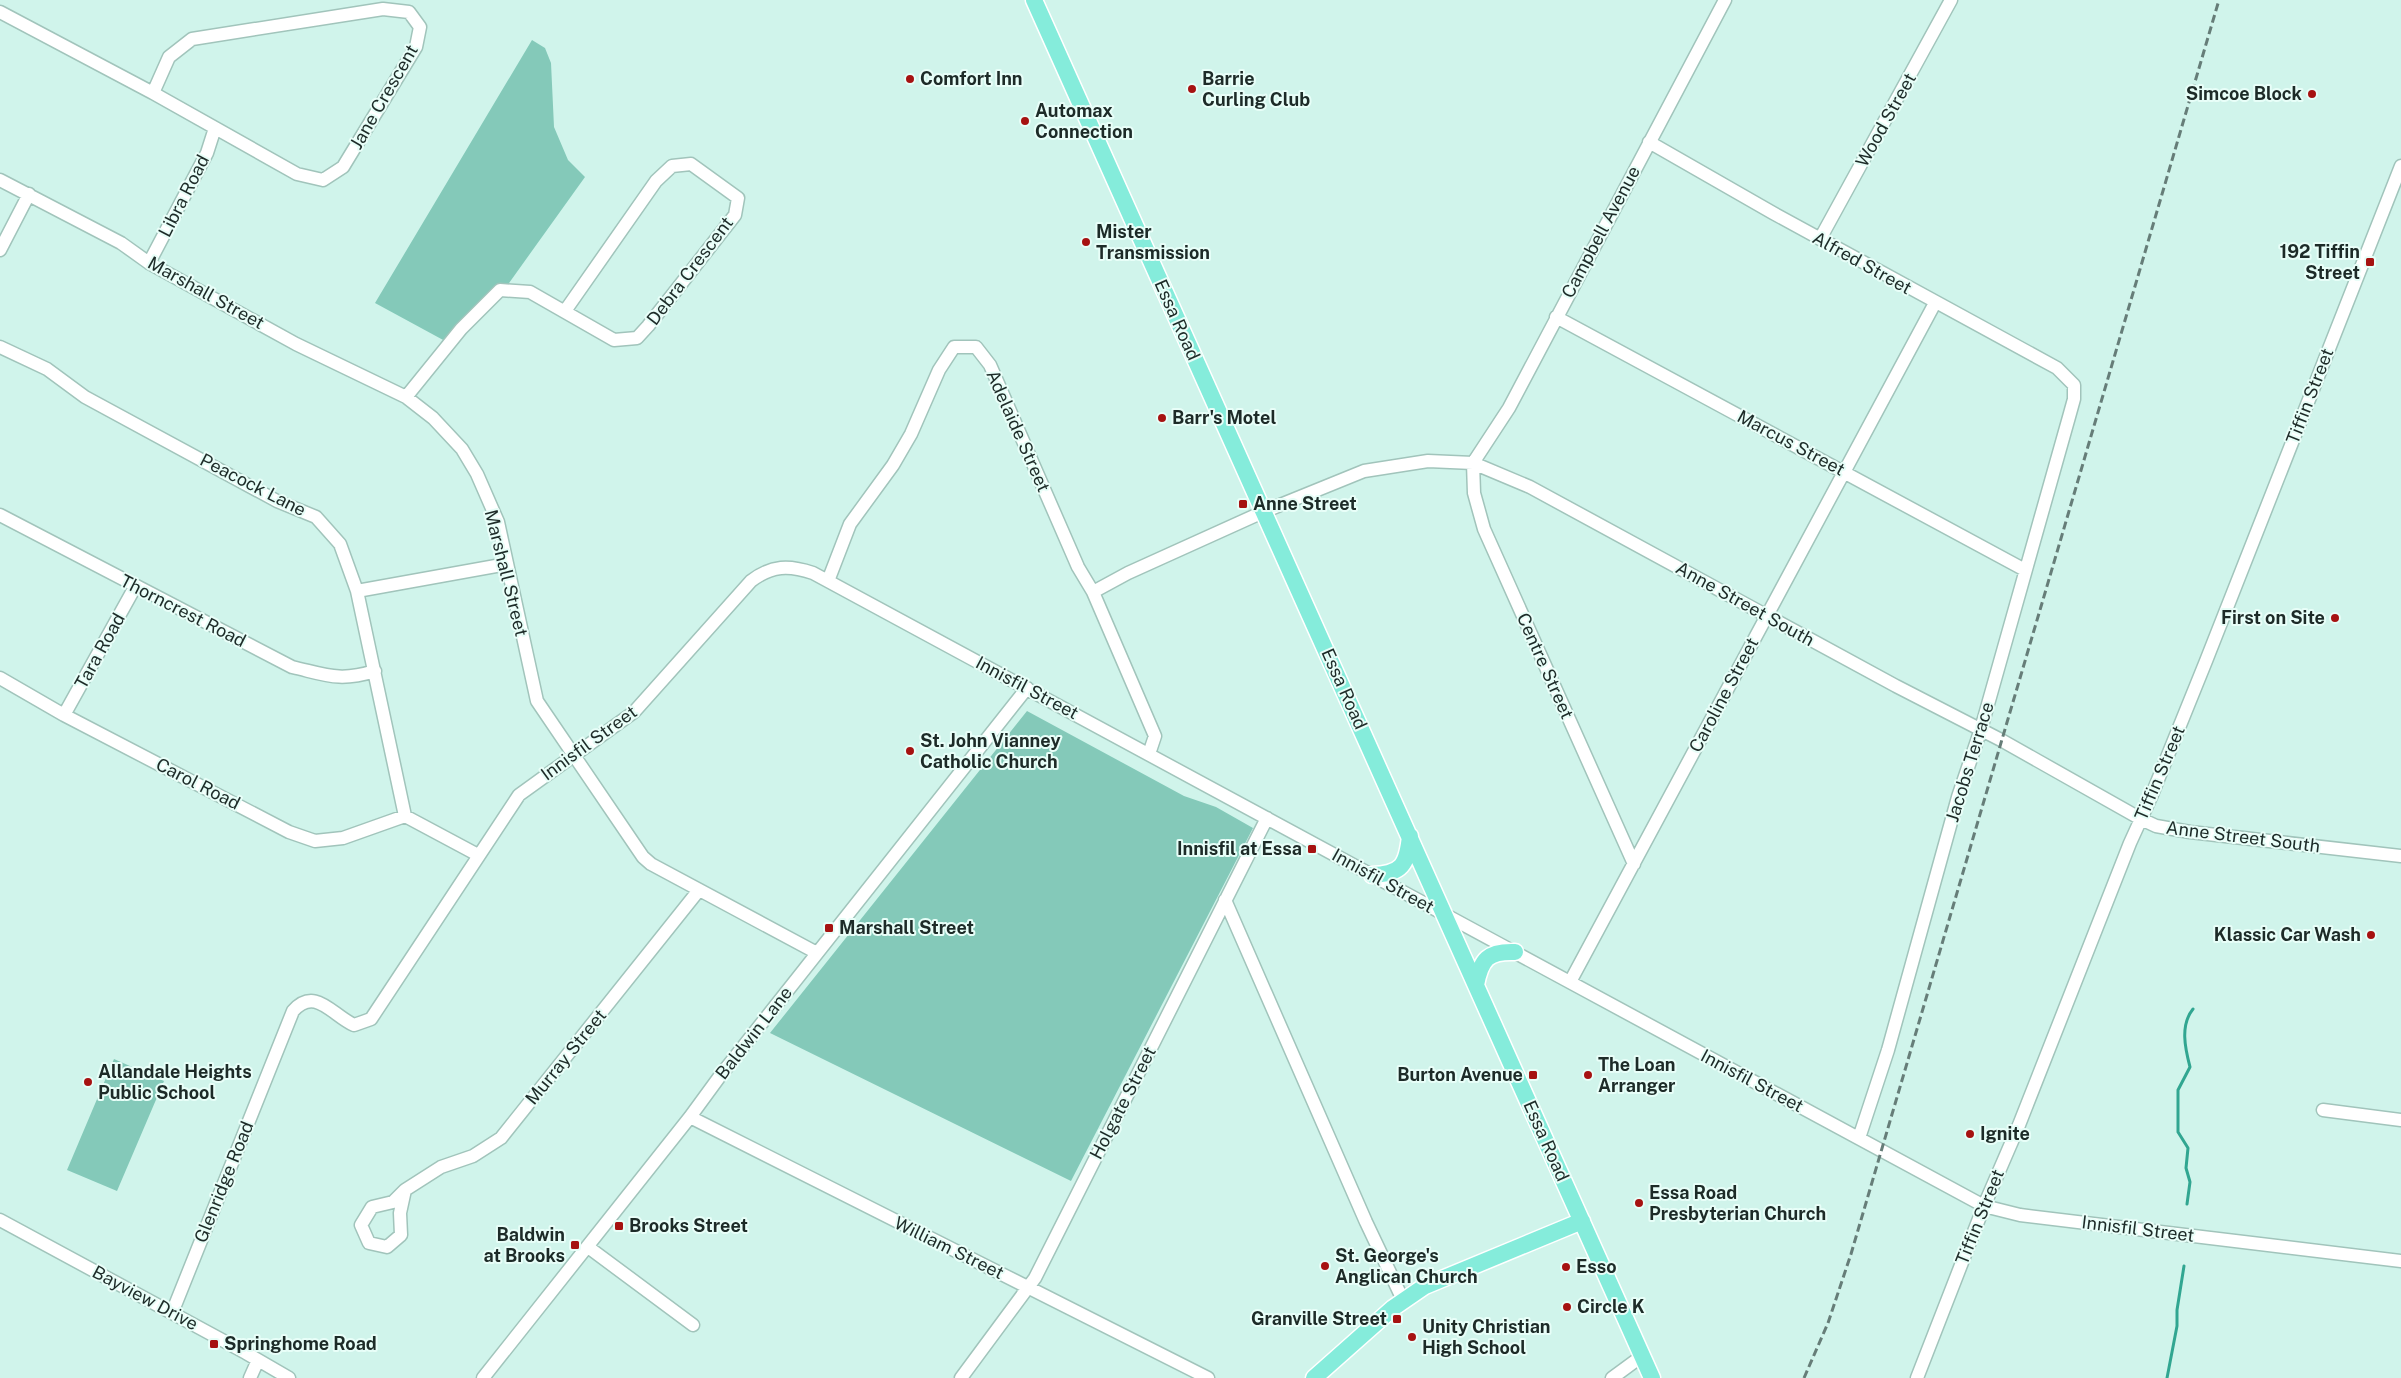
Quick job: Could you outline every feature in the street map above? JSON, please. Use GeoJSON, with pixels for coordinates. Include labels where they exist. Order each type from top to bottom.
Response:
{"type":"FeatureCollection","features":[{"type":"Feature","properties":{"kind":"main road","name":"Essa Road"},"geometry":{"type":"LineString","coordinates":[[1034,0],[1652,1378]]}},
{"type":"Feature","properties":{"kind":"main road"},"geometry":{"type":"LineString","coordinates":[[1372,875],[1388,875],[1402,866],[1408,857],[1410,836]]}},
{"type":"Feature","properties":{"kind":"main road"},"geometry":{"type":"LineString","coordinates":[[1476,985],[1480,969],[1488,957],[1496,953],[1515,952]]}},
{"type":"Feature","properties":{"kind":"main road"},"geometry":{"type":"LineString","coordinates":[[1314,1378],[1403,1300],[1424,1286],[1582,1221]]}},
{"type":"Feature","properties":{"kind":"street","name":"Campbell Avenue"},"geometry":{"type":"LineString","coordinates":[[1473,463],[1509,408],[1725,0]]}},
{"type":"Feature","properties":{"kind":"street","name":"Wood Street"},"geometry":{"type":"LineString","coordinates":[[1820,239],[1952,0]]}},
{"type":"Feature","properties":{"kind":"street","name":"Jane Crescent"},"geometry":{"type":"LineString","coordinates":[[0,12],[153,93],[297,174],[323,180],[343,167],[416,47],[420,27],[409,12],[383,9],[192,39],[169,57],[153,93]]}},
{"type":"Feature","properties":{"kind":"street","name":"Libra Road"},"geometry":{"type":"LineString","coordinates":[[149,263],[207,153],[215,128]]}},
{"type":"Feature","properties":{"kind":"street","name":"Alfred Street"},"geometry":{"type":"LineString","coordinates":[[1649,142],[1934,303],[2056,368],[2074,385]]}},
{"type":"Feature","properties":{"kind":"street","name":"Debra Crescent"},"geometry":{"type":"LineString","coordinates":[[406,397],[461,329],[500,290],[530,292],[565,310],[614,340],[637,338],[735,215],[738,198],[691,164],[672,166],[656,181],[565,310]]}},
{"type":"Feature","properties":{"kind":"street","name":"Tiffin Street"},"geometry":{"type":"LineString","coordinates":[[1917,1378],[2130,843],[2203,670],[2401,166]]}},
{"type":"Feature","properties":{"kind":"street","name":"Marshall Street"},"geometry":{"type":"LineString","coordinates":[[0,180],[121,243],[149,263],[296,344],[406,397],[433,418],[462,448],[477,474],[498,522],[534,691],[544,712],[643,857],[699,890],[817,953]]}},
{"type":"Feature","properties":{"kind":"street"},"geometry":{"type":"LineString","coordinates":[[0,250],[29,194]]}},
{"type":"Feature","properties":{"kind":"street","name":"Caroline Street"},"geometry":{"type":"LineString","coordinates":[[1570,982],[1934,303]]}},
{"type":"Feature","properties":{"kind":"street","name":"Marcus Street"},"geometry":{"type":"LineString","coordinates":[[1556,317],[2025,570]]}},
{"type":"Feature","properties":{"kind":"street","name":"Adelaide Street"},"geometry":{"type":"LineString","coordinates":[[828,581],[850,524],[893,465],[911,434],[939,370],[954,347],[976,346],[990,365],[1078,567],[1093,592],[1155,736],[1150,754]]}},
{"type":"Feature","properties":{"kind":"street","name":"Peacock Lane"},"geometry":{"type":"LineString","coordinates":[[0,347],[47,369],[85,397],[260,491],[316,517],[340,544],[358,591],[405,816]]}},
{"type":"Feature","properties":{"kind":"street","name":"Jacobs Terrace"},"geometry":{"type":"LineString","coordinates":[[1859,1138],[1888,1050],[1958,797],[1981,729],[2070,417],[2074,399],[2074,385]]}},
{"type":"Feature","properties":{"kind":"street","name":"Anne Street South"},"geometry":{"type":"LineString","coordinates":[[1093,592],[1128,573],[1263,512],[1364,471],[1428,461],[1473,463],[1530,487],[1766,616],[1981,729],[2156,826],[2190,832],[2401,856]]}},
{"type":"Feature","properties":{"kind":"street","name":"Centre Street"},"geometry":{"type":"LineString","coordinates":[[1473,463],[1474,493],[1484,529],[1634,864]]}},
{"type":"Feature","properties":{"kind":"street","name":"Thorncrest Road"},"geometry":{"type":"LineString","coordinates":[[0,515],[135,587],[292,667],[334,677],[352,678],[375,671]]}},
{"type":"Feature","properties":{"kind":"street"},"geometry":{"type":"LineString","coordinates":[[358,591],[507,564]]}},
{"type":"Feature","properties":{"kind":"street","name":"Innisfil Street"},"geometry":{"type":"LineString","coordinates":[[478,855],[519,795],[634,712],[743,589],[770,569],[790,567],[813,573],[1028,688],[1859,1138],[1953,1191],[1984,1206],[2020,1215],[2401,1261]]}},
{"type":"Feature","properties":{"kind":"street","name":"Tara Road"},"geometry":{"type":"LineString","coordinates":[[64,715],[135,587]]}},
{"type":"Feature","properties":{"kind":"street","name":"Carol Road"},"geometry":{"type":"LineString","coordinates":[[0,678],[64,715],[289,832],[315,841],[343,838],[405,816]]}},
{"type":"Feature","properties":{"kind":"street","name":"Baldwin Lane"},"geometry":{"type":"LineString","coordinates":[[483,1378],[1028,688]]}},
{"type":"Feature","properties":{"kind":"street"},"geometry":{"type":"LineString","coordinates":[[405,816],[478,855]]}},
{"type":"Feature","properties":{"kind":"street","name":"Holgate Street"},"geometry":{"type":"LineString","coordinates":[[961,1378],[1035,1278],[1267,818]]}},
{"type":"Feature","properties":{"kind":"street","name":"Glenridge Road"},"geometry":{"type":"LineString","coordinates":[[172,1313],[293,1011],[299,1004],[311,1000],[324,1005],[354,1025],[371,1019],[478,855]]}},
{"type":"Feature","properties":{"kind":"street","name":"Murray Street"},"geometry":{"type":"LineString","coordinates":[[405,1190],[400,1214],[401,1235],[387,1247],[370,1243],[361,1225],[372,1207],[394,1202],[405,1190],[441,1168],[473,1156],[502,1138],[699,890]]}},
{"type":"Feature","properties":{"kind":"street"},"geometry":{"type":"LineString","coordinates":[[1225,900],[1362,1214],[1403,1300]]}},
{"type":"Feature","properties":{"kind":"street"},"geometry":{"type":"LineString","coordinates":[[2323,1110],[2401,1120]]}},
{"type":"Feature","properties":{"kind":"street","name":"William Street"},"geometry":{"type":"LineString","coordinates":[[690,1117],[1208,1378]]}},
{"type":"Feature","properties":{"kind":"street","name":"Bayview Drive"},"geometry":{"type":"LineString","coordinates":[[0,1220],[289,1378]]}},
{"type":"Feature","properties":{"kind":"street"},"geometry":{"type":"LineString","coordinates":[[588,1247],[693,1325]]}},
{"type":"Feature","properties":{"kind":"street"},"geometry":{"type":"LineString","coordinates":[[1612,1378],[1642,1356]]}},
{"type":"Feature","properties":{"kind":"street"},"geometry":{"type":"LineString","coordinates":[[250,1378],[258,1360]]}},
{"type":"Feature","properties":{"kind":"green space"},"geometry":{"type":"Polygon","coordinates":[[[532,40],[545,48],[551,63],[554,127],[568,160],[585,177],[504,290],[445,341],[375,303],[532,40]]]}},
{"type":"Feature","properties":{"kind":"green space"},"geometry":{"type":"Polygon","coordinates":[[[1027,711],[1184,796],[1216,807],[1253,828],[1071,1181],[770,1033],[1027,711]]]}},
{"type":"Feature","properties":{"kind":"green space"},"geometry":{"type":"Polygon","coordinates":[[[114,1059],[164,1081],[117,1191],[67,1170],[114,1059]]]}},
{"type":"Feature","properties":{"kind":"waterway"},"geometry":{"type":"LineString","coordinates":[[2187,1204],[2190,1182],[2186,1168],[2188,1148],[2178,1132],[2178,1090],[2190,1067],[2185,1045],[2185,1029],[2186,1022],[2193,1009]]}},
{"type":"Feature","properties":{"kind":"waterway"},"geometry":{"type":"LineString","coordinates":[[2167,1378],[2177,1326],[2177,1310],[2184,1266]]}},
{"type":"Feature","properties":{"kind":"railway"},"geometry":{"type":"LineString","coordinates":[[1804,1378],[1828,1323],[1851,1254],[2219,0]]}},
{"type":"Feature","properties":{"kind":"place","name":"Comfort Inn"},"geometry":{"type":"Point","coordinates":[910,79]}},
{"type":"Feature","properties":{"kind":"place","name":"Barrie Curling Club"},"geometry":{"type":"Point","coordinates":[1192,89]}},
{"type":"Feature","properties":{"kind":"place","name":"Simcoe Block"},"geometry":{"type":"Point","coordinates":[2312,94]}},
{"type":"Feature","properties":{"kind":"place","name":"Automax Connection"},"geometry":{"type":"Point","coordinates":[1025,121]}},
{"type":"Feature","properties":{"kind":"place","name":"Mister Transmission"},"geometry":{"type":"Point","coordinates":[1086,242]}},
{"type":"Feature","properties":{"kind":"place","name":"192 Tiffin Street"},"geometry":{"type":"Point","coordinates":[2370,262]}},
{"type":"Feature","properties":{"kind":"place","name":"Barr's Motel"},"geometry":{"type":"Point","coordinates":[1162,418]}},
{"type":"Feature","properties":{"kind":"place","name":"Anne Street"},"geometry":{"type":"Point","coordinates":[1243,504]}},
{"type":"Feature","properties":{"kind":"place","name":"First on Site"},"geometry":{"type":"Point","coordinates":[2335,618]}},
{"type":"Feature","properties":{"kind":"place","name":"St. John Vianney Catholic Church"},"geometry":{"type":"Point","coordinates":[910,751]}},
{"type":"Feature","properties":{"kind":"place","name":"Innisfil at Essa"},"geometry":{"type":"Point","coordinates":[1312,849]}},
{"type":"Feature","properties":{"kind":"place","name":"Marshall Street"},"geometry":{"type":"Point","coordinates":[829,928]}},
{"type":"Feature","properties":{"kind":"place","name":"Klassic Car Wash"},"geometry":{"type":"Point","coordinates":[2371,935]}},
{"type":"Feature","properties":{"kind":"place","name":"Burton Avenue"},"geometry":{"type":"Point","coordinates":[1533,1075]}},
{"type":"Feature","properties":{"kind":"place","name":"The Loan Arranger"},"geometry":{"type":"Point","coordinates":[1588,1075]}},
{"type":"Feature","properties":{"kind":"place","name":"Allandale Heights Public School"},"geometry":{"type":"Point","coordinates":[88,1082]}},
{"type":"Feature","properties":{"kind":"place","name":"Ignite"},"geometry":{"type":"Point","coordinates":[1970,1134]}},
{"type":"Feature","properties":{"kind":"place","name":"Essa Road Presbyterian Church"},"geometry":{"type":"Point","coordinates":[1639,1203]}},
{"type":"Feature","properties":{"kind":"place","name":"Brooks Street"},"geometry":{"type":"Point","coordinates":[619,1226]}},
{"type":"Feature","properties":{"kind":"place","name":"Baldwin at Brooks"},"geometry":{"type":"Point","coordinates":[575,1245]}},
{"type":"Feature","properties":{"kind":"place","name":"St. George's Anglican Church"},"geometry":{"type":"Point","coordinates":[1325,1266]}},
{"type":"Feature","properties":{"kind":"place","name":"Esso"},"geometry":{"type":"Point","coordinates":[1566,1267]}},
{"type":"Feature","properties":{"kind":"place","name":"Circle K"},"geometry":{"type":"Point","coordinates":[1567,1307]}},
{"type":"Feature","properties":{"kind":"place","name":"Granville Street"},"geometry":{"type":"Point","coordinates":[1397,1319]}},
{"type":"Feature","properties":{"kind":"place","name":"Unity Christian High School"},"geometry":{"type":"Point","coordinates":[1412,1337]}},
{"type":"Feature","properties":{"kind":"place","name":"Springhome Road"},"geometry":{"type":"Point","coordinates":[214,1344]}}]}
